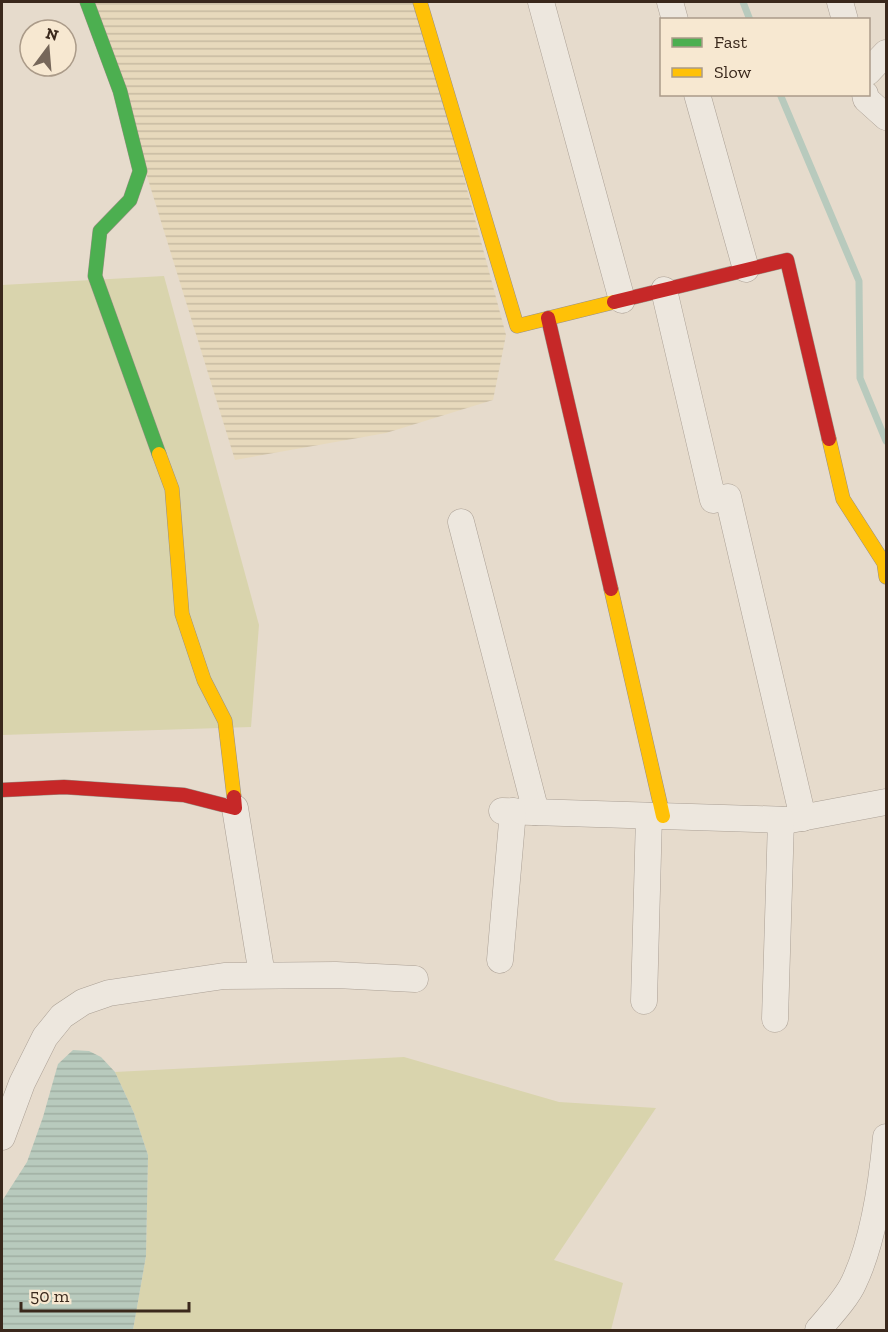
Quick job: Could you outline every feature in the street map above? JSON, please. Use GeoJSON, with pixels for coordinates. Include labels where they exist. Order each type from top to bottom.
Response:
{"type":"FeatureCollection","features":[{"type":"Feature","properties":{"kind":"street"},"geometry":{"type":"LineString","coordinates":[[87,2],[120,91],[140,171],[130,200],[100,231],[95,276],[172,489],[182,614],[204,680],[225,722],[235,808],[262,975]]}},
{"type":"Feature","properties":{"kind":"street"},"geometry":{"type":"LineString","coordinates":[[420,2],[517,326],[787,260],[843,499],[884,563],[886,578]]}},
{"type":"Feature","properties":{"kind":"street"},"geometry":{"type":"LineString","coordinates":[[541,2],[622,300]]}},
{"type":"Feature","properties":{"kind":"street"},"geometry":{"type":"LineString","coordinates":[[670,2],[674,18]]}},
{"type":"Feature","properties":{"kind":"street"},"geometry":{"type":"LineString","coordinates":[[840,2],[844,18]]}},
{"type":"Feature","properties":{"kind":"street"},"geometry":{"type":"LineString","coordinates":[[870,70],[886,52]]}},
{"type":"Feature","properties":{"kind":"street"},"geometry":{"type":"LineString","coordinates":[[698,96],[746,269]]}},
{"type":"Feature","properties":{"kind":"street"},"geometry":{"type":"LineString","coordinates":[[865,96],[886,117]]}},
{"type":"Feature","properties":{"kind":"street"},"geometry":{"type":"LineString","coordinates":[[664,290],[713,500],[728,496],[792,819],[775,1019]]}},
{"type":"Feature","properties":{"kind":"street"},"geometry":{"type":"LineString","coordinates":[[548,318],[656,816],[644,1001]]}},
{"type":"Feature","properties":{"kind":"street"},"geometry":{"type":"LineString","coordinates":[[462,522],[517,811],[500,960]]}},
{"type":"Feature","properties":{"kind":"street"},"geometry":{"type":"LineString","coordinates":[[2,790],[64,787],[184,795],[235,808]]}},
{"type":"Feature","properties":{"kind":"street"},"geometry":{"type":"LineString","coordinates":[[517,811],[792,819],[886,802]]}},
{"type":"Feature","properties":{"kind":"street"},"geometry":{"type":"LineString","coordinates":[[2,1137],[22,1083],[45,1037],[62,1016],[83,1002],[109,993],[224,976],[336,975],[415,979]]}},
{"type":"Feature","properties":{"kind":"street"},"geometry":{"type":"LineString","coordinates":[[818,1330],[854,1283],[877,1202],[886,1137]]}},
{"type":"Feature","properties":{"kind":"shaded area"},"geometry":{"type":"Polygon","coordinates":[[[93,2],[417,2],[506,335],[493,400],[386,433],[235,460],[93,2]]]}},
{"type":"Feature","properties":{"kind":"shaded area"},"geometry":{"type":"Polygon","coordinates":[[[164,276],[259,625],[251,727],[2,735],[2,285],[164,276]]]}},
{"type":"Feature","properties":{"kind":"shaded area"},"geometry":{"type":"Polygon","coordinates":[[[73,1050],[89,1051],[101,1057],[115,1072],[134,1113],[148,1155],[146,1256],[133,1330],[2,1330],[2,1201],[27,1162],[58,1064],[73,1050]]]}},
{"type":"Feature","properties":{"kind":"shaded area"},"geometry":{"type":"Polygon","coordinates":[[[404,1057],[559,1102],[656,1108],[554,1260],[623,1283],[611,1330],[133,1330],[146,1256],[148,1155],[134,1113],[115,1072],[404,1057]]]}},
{"type":"Feature","properties":{"kind":"waterway"},"geometry":{"type":"LineString","coordinates":[[743,2],[749,18]]}},
{"type":"Feature","properties":{"kind":"waterway"},"geometry":{"type":"LineString","coordinates":[[781,96],[859,281],[860,378],[886,441]]}},
{"type":"Feature","properties":{"kind":"traffic: fast"},"geometry":{"type":"LineString","coordinates":[[87,2],[120,91],[140,171],[130,200],[100,231],[95,276],[159,454]]}},
{"type":"Feature","properties":{"kind":"traffic: slow"},"geometry":{"type":"LineString","coordinates":[[420,2],[517,326],[614,302]]}},
{"type":"Feature","properties":{"kind":"traffic: slow"},"geometry":{"type":"LineString","coordinates":[[829,439],[843,499],[884,563],[886,577]]}},
{"type":"Feature","properties":{"kind":"traffic: slow"},"geometry":{"type":"LineString","coordinates":[[159,454],[172,489],[182,614],[204,680],[225,721],[234,797]]}},
{"type":"Feature","properties":{"kind":"traffic: slow"},"geometry":{"type":"LineString","coordinates":[[611,589],[663,816]]}},
{"type":"Feature","properties":{"kind":"traffic: jam"},"geometry":{"type":"LineString","coordinates":[[614,302],[787,260],[829,439]]}},
{"type":"Feature","properties":{"kind":"traffic: jam"},"geometry":{"type":"LineString","coordinates":[[548,318],[611,589]]}},
{"type":"Feature","properties":{"kind":"traffic: jam"},"geometry":{"type":"LineString","coordinates":[[2,790],[64,787],[184,795],[235,808],[234,797]]}}]}
